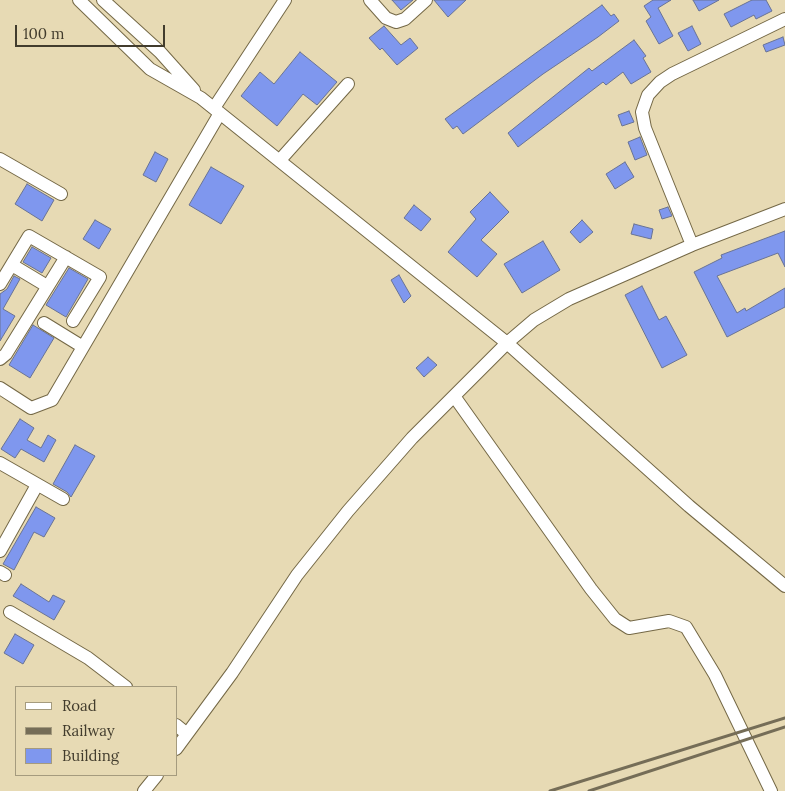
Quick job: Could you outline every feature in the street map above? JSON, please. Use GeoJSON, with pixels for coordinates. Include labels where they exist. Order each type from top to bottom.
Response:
{"type":"FeatureCollection","features":[{"type":"Feature","properties":{"kind":"street"},"geometry":{"type":"LineString","coordinates":[[79,0],[150,69],[201,98],[217,110],[507,343],[689,506],[785,586]]}},
{"type":"Feature","properties":{"kind":"street"},"geometry":{"type":"LineString","coordinates":[[103,0],[160,52],[201,98]]}},
{"type":"Feature","properties":{"kind":"street"},"geometry":{"type":"LineString","coordinates":[[0,388],[31,408],[52,400],[217,110],[285,0]]}},
{"type":"Feature","properties":{"kind":"street"},"geometry":{"type":"LineString","coordinates":[[370,0],[386,18],[396,22],[405,19],[426,0]]}},
{"type":"Feature","properties":{"kind":"street"},"geometry":{"type":"LineString","coordinates":[[692,245],[646,128],[642,112],[645,102],[654,86],[672,74],[785,18]]}},
{"type":"Feature","properties":{"kind":"street"},"geometry":{"type":"LineString","coordinates":[[280,160],[348,84]]}},
{"type":"Feature","properties":{"kind":"street"},"geometry":{"type":"LineString","coordinates":[[0,159],[61,194]]}},
{"type":"Feature","properties":{"kind":"street"},"geometry":{"type":"LineString","coordinates":[[178,745],[232,673],[297,575],[348,511],[412,438],[507,343],[534,320],[569,299],[692,245],[785,209]]}},
{"type":"Feature","properties":{"kind":"street"},"geometry":{"type":"LineString","coordinates":[[0,284],[29,236],[100,277],[73,321]]}},
{"type":"Feature","properties":{"kind":"street"},"geometry":{"type":"LineString","coordinates":[[0,359],[0,350],[42,283],[63,256]]}},
{"type":"Feature","properties":{"kind":"street"},"geometry":{"type":"LineString","coordinates":[[0,359],[6,354],[63,256]]}},
{"type":"Feature","properties":{"kind":"street"},"geometry":{"type":"LineString","coordinates":[[12,265],[42,283]]}},
{"type":"Feature","properties":{"kind":"street"},"geometry":{"type":"LineString","coordinates":[[44,323],[83,347]]}},
{"type":"Feature","properties":{"kind":"street"},"geometry":{"type":"LineString","coordinates":[[454,396],[591,589],[615,619],[629,628],[668,622],[686,627],[715,675],[772,791]]}},
{"type":"Feature","properties":{"kind":"street"},"geometry":{"type":"LineString","coordinates":[[0,463],[63,499]]}},
{"type":"Feature","properties":{"kind":"street"},"geometry":{"type":"LineString","coordinates":[[0,551],[37,484]]}},
{"type":"Feature","properties":{"kind":"street"},"geometry":{"type":"LineString","coordinates":[[10,612],[88,658],[125,686]]}},
{"type":"Feature","properties":{"kind":"street"},"geometry":{"type":"LineString","coordinates":[[178,727],[187,734]]}},
{"type":"Feature","properties":{"kind":"street"},"geometry":{"type":"LineString","coordinates":[[144,791],[156,776]]}},
{"type":"Feature","properties":{"kind":"building"},"geometry":{"type":"Polygon","coordinates":[[[392,0],[413,0],[401,10],[392,0]]]}},
{"type":"Feature","properties":{"kind":"building"},"geometry":{"type":"Polygon","coordinates":[[[434,0],[466,0],[448,17],[434,0]]]}},
{"type":"Feature","properties":{"kind":"building"},"geometry":{"type":"Polygon","coordinates":[[[653,0],[671,0],[658,8],[673,36],[659,44],[646,21],[651,17],[644,6],[653,0]]]}},
{"type":"Feature","properties":{"kind":"building"},"geometry":{"type":"Polygon","coordinates":[[[693,0],[719,0],[699,11],[693,0]]]}},
{"type":"Feature","properties":{"kind":"building"},"geometry":{"type":"Polygon","coordinates":[[[752,0],[766,0],[772,11],[756,19],[754,15],[731,27],[724,14],[752,0]]]}},
{"type":"Feature","properties":{"kind":"building"},"geometry":{"type":"Polygon","coordinates":[[[602,5],[611,16],[614,14],[619,21],[598,37],[543,74],[463,134],[457,126],[453,129],[445,119],[602,5]]]}},
{"type":"Feature","properties":{"kind":"building"},"geometry":{"type":"Polygon","coordinates":[[[384,26],[401,45],[410,38],[418,48],[397,65],[382,48],[380,50],[369,38],[384,26]]]}},
{"type":"Feature","properties":{"kind":"building"},"geometry":{"type":"Polygon","coordinates":[[[692,26],[701,44],[688,51],[678,33],[692,26]]]}},
{"type":"Feature","properties":{"kind":"building"},"geometry":{"type":"Polygon","coordinates":[[[783,37],[785,45],[766,52],[763,45],[783,37]]]}},
{"type":"Feature","properties":{"kind":"building"},"geometry":{"type":"Polygon","coordinates":[[[634,40],[646,56],[643,58],[651,72],[631,84],[623,72],[606,85],[603,82],[518,147],[508,133],[589,68],[592,71],[634,40]]]}},
{"type":"Feature","properties":{"kind":"building"},"geometry":{"type":"Polygon","coordinates":[[[300,52],[337,82],[317,105],[303,94],[277,126],[241,96],[260,72],[274,84],[300,52]]]}},
{"type":"Feature","properties":{"kind":"building"},"geometry":{"type":"Polygon","coordinates":[[[629,111],[634,122],[622,126],[618,115],[629,111]]]}},
{"type":"Feature","properties":{"kind":"building"},"geometry":{"type":"Polygon","coordinates":[[[640,137],[647,155],[635,160],[628,142],[640,137]]]}},
{"type":"Feature","properties":{"kind":"building"},"geometry":{"type":"Polygon","coordinates":[[[155,152],[168,159],[156,182],[143,175],[155,152]]]}},
{"type":"Feature","properties":{"kind":"building"},"geometry":{"type":"Polygon","coordinates":[[[625,162],[634,177],[615,189],[606,174],[625,162]]]}},
{"type":"Feature","properties":{"kind":"building"},"geometry":{"type":"Polygon","coordinates":[[[211,167],[244,186],[221,224],[189,205],[211,167]]]}},
{"type":"Feature","properties":{"kind":"building"},"geometry":{"type":"Polygon","coordinates":[[[27,184],[54,200],[42,221],[15,204],[27,184]]]}},
{"type":"Feature","properties":{"kind":"building"},"geometry":{"type":"Polygon","coordinates":[[[490,192],[509,212],[481,240],[497,254],[477,277],[448,252],[476,219],[470,212],[490,192]]]}},
{"type":"Feature","properties":{"kind":"building"},"geometry":{"type":"Polygon","coordinates":[[[414,205],[431,219],[421,231],[404,218],[414,205]]]}},
{"type":"Feature","properties":{"kind":"building"},"geometry":{"type":"Polygon","coordinates":[[[668,207],[672,216],[662,219],[659,210],[668,207]]]}},
{"type":"Feature","properties":{"kind":"building"},"geometry":{"type":"Polygon","coordinates":[[[95,220],[111,229],[99,249],[83,239],[95,220]]]}},
{"type":"Feature","properties":{"kind":"building"},"geometry":{"type":"Polygon","coordinates":[[[582,220],[593,232],[580,243],[570,232],[582,220]]]}},
{"type":"Feature","properties":{"kind":"building"},"geometry":{"type":"Polygon","coordinates":[[[634,224],[653,229],[651,239],[631,234],[634,224]]]}},
{"type":"Feature","properties":{"kind":"building"},"geometry":{"type":"Polygon","coordinates":[[[785,231],[785,267],[778,253],[717,276],[737,313],[745,308],[746,311],[785,288],[785,307],[727,337],[694,272],[722,258],[721,255],[785,231]]]}},
{"type":"Feature","properties":{"kind":"building"},"geometry":{"type":"Polygon","coordinates":[[[543,241],[560,270],[522,293],[504,264],[543,241]]]}},
{"type":"Feature","properties":{"kind":"building"},"geometry":{"type":"Polygon","coordinates":[[[32,247],[51,258],[42,273],[23,262],[32,247]]]}},
{"type":"Feature","properties":{"kind":"building"},"geometry":{"type":"Polygon","coordinates":[[[69,268],[88,279],[66,317],[46,305],[69,268]]]}},
{"type":"Feature","properties":{"kind":"building"},"geometry":{"type":"Polygon","coordinates":[[[399,275],[411,296],[404,303],[391,280],[399,275]]]}},
{"type":"Feature","properties":{"kind":"building"},"geometry":{"type":"Polygon","coordinates":[[[14,276],[20,279],[3,309],[15,316],[0,341],[0,294],[7,289],[14,276]]]}},
{"type":"Feature","properties":{"kind":"building"},"geometry":{"type":"Polygon","coordinates":[[[642,286],[659,320],[666,316],[687,355],[662,368],[625,295],[642,286]]]}},
{"type":"Feature","properties":{"kind":"building"},"geometry":{"type":"Polygon","coordinates":[[[33,325],[54,338],[30,378],[9,365],[33,325]]]}},
{"type":"Feature","properties":{"kind":"building"},"geometry":{"type":"Polygon","coordinates":[[[428,357],[437,365],[424,377],[416,368],[428,357]]]}},
{"type":"Feature","properties":{"kind":"building"},"geometry":{"type":"Polygon","coordinates":[[[20,419],[34,428],[27,440],[41,448],[48,435],[56,440],[44,462],[21,449],[15,458],[1,449],[20,419]]]}},
{"type":"Feature","properties":{"kind":"building"},"geometry":{"type":"Polygon","coordinates":[[[75,445],[95,456],[71,497],[67,492],[53,484],[75,445]]]}},
{"type":"Feature","properties":{"kind":"building"},"geometry":{"type":"Polygon","coordinates":[[[36,507],[55,518],[44,537],[34,532],[14,570],[3,564],[36,507]]]}},
{"type":"Feature","properties":{"kind":"building"},"geometry":{"type":"Polygon","coordinates":[[[21,584],[49,602],[53,595],[65,601],[54,620],[13,596],[21,584]]]}},
{"type":"Feature","properties":{"kind":"building"},"geometry":{"type":"Polygon","coordinates":[[[15,634],[34,645],[23,664],[4,653],[15,634]]]}},
{"type":"Feature","properties":{"kind":"railway"},"geometry":{"type":"LineString","coordinates":[[550,791],[785,718]]}},
{"type":"Feature","properties":{"kind":"railway"},"geometry":{"type":"LineString","coordinates":[[589,791],[785,727]]}}]}
